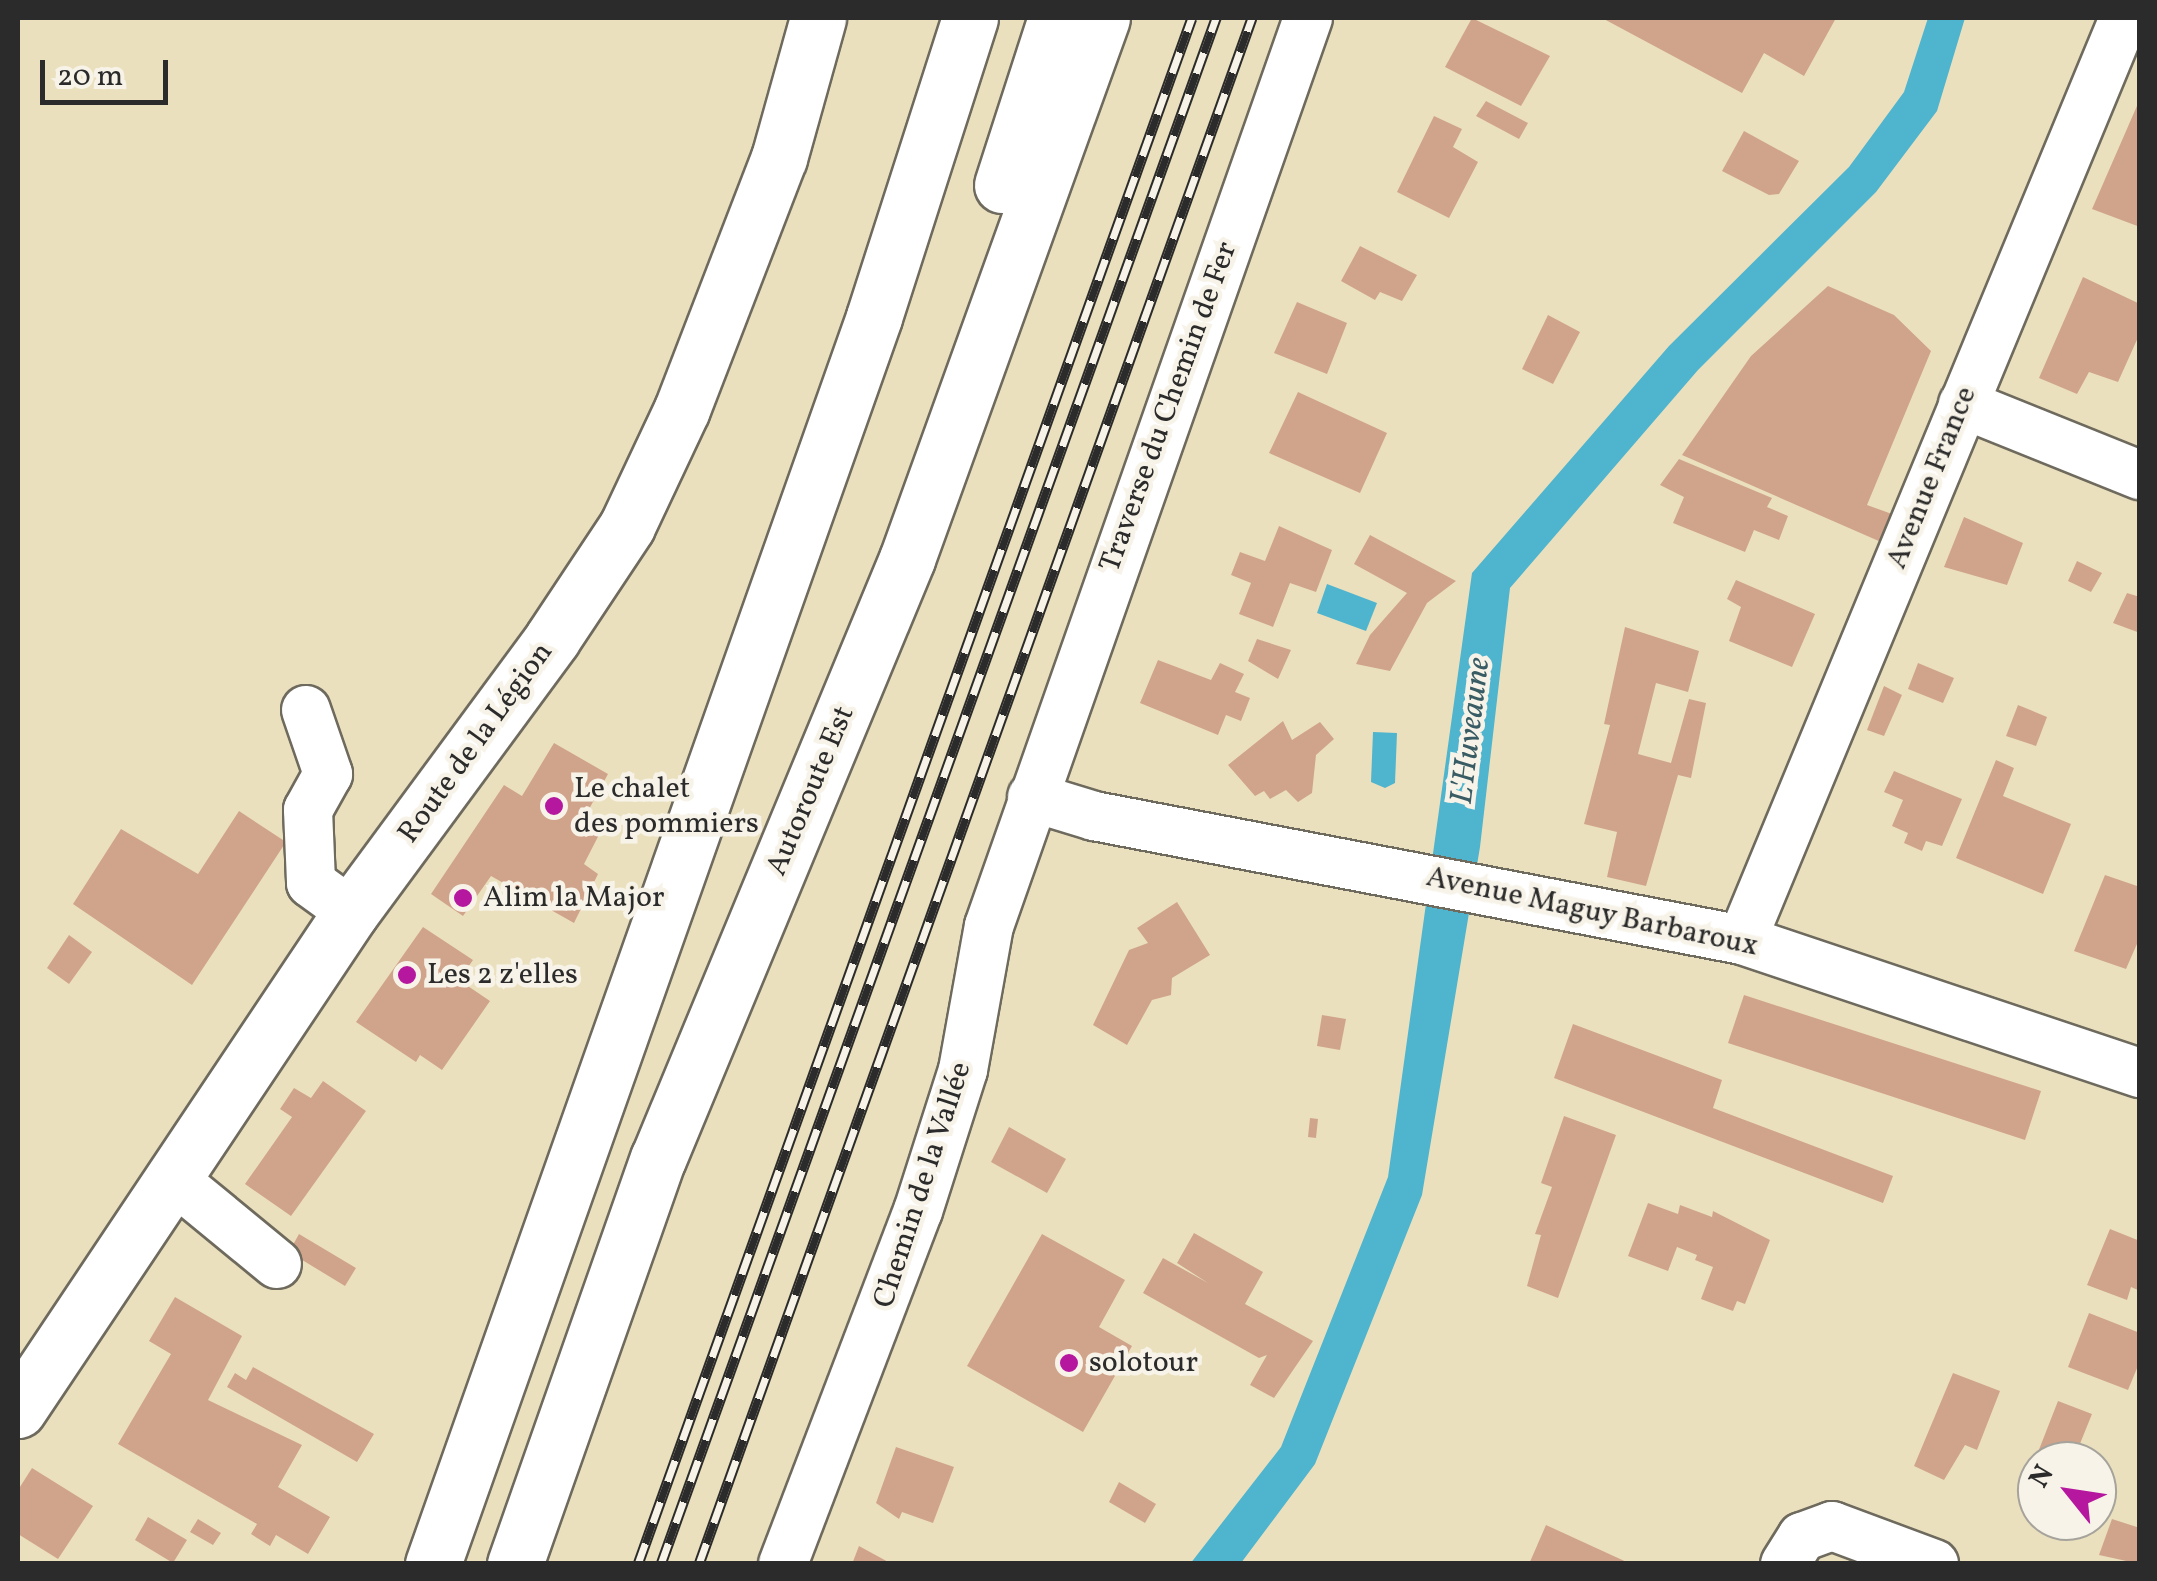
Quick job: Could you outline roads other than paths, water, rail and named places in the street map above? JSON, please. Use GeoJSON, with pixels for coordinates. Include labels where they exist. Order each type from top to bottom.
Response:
{"type":"FeatureCollection","features":[{"type":"Feature","properties":{"kind":"main road","name":"Route de la Légion"},"geometry":{"type":"LineString","coordinates":[[18,1410],[351,912],[552,640],[627,526],[682,410],[779,158],[818,18]]}},
{"type":"Feature","properties":{"kind":"main road"},"geometry":{"type":"LineString","coordinates":[[434,1564],[848,391],[970,18]]}},
{"type":"Feature","properties":{"kind":"main road"},"geometry":{"type":"LineString","coordinates":[[658,1159],[1056,18]]}},
{"type":"Feature","properties":{"kind":"main road","name":"Autoroute Est"},"geometry":{"type":"LineString","coordinates":[[516,1564],[658,1159],[907,560],[1102,18]]}},
{"type":"Feature","properties":{"kind":"street","name":"Traverse du Chemin de Fer"},"geometry":{"type":"LineString","coordinates":[[1032,797],[1308,18]]}},
{"type":"Feature","properties":{"kind":"street","name":"Avenue France"},"geometry":{"type":"LineString","coordinates":[[1742,940],[2124,18]]}},
{"type":"Feature","properties":{"kind":"street"},"geometry":{"type":"LineString","coordinates":[[1962,404],[2140,475]]}},
{"type":"Feature","properties":{"kind":"street"},"geometry":{"type":"LineString","coordinates":[[306,710],[328,774],[308,810],[311,883],[351,912]]}},
{"type":"Feature","properties":{"kind":"street","name":"Avenue Maguy Barbaroux"},"geometry":{"type":"LineString","coordinates":[[1032,797],[1094,816],[1380,867],[1742,940],[2140,1073]]}},
{"type":"Feature","properties":{"kind":"street","name":"Chemin de la Vallée"},"geometry":{"type":"LineString","coordinates":[[783,1564],[872,1343],[929,1176],[963,1070],[988,926],[1032,797]]}},
{"type":"Feature","properties":{"kind":"street"},"geometry":{"type":"LineString","coordinates":[[171,1177],[278,1264]]}},
{"type":"Feature","properties":{"kind":"street"},"geometry":{"type":"LineString","coordinates":[[1785,1564],[1802,1537],[1832,1526],[1934,1564]]}},
{"type":"Feature","properties":{"kind":"water","name":"L'Huveaune"},"geometry":{"type":"Polygon","coordinates":[[[1928,18],[1965,18],[1937,111],[1876,192],[1698,370],[1510,588],[1480,847],[1422,1195],[1315,1464],[1241,1563],[1190,1564],[1281,1447],[1388,1177],[1472,573],[1669,346],[1849,167],[1904,92],[1928,18]]]}},
{"type":"Feature","properties":{"kind":"water"},"geometry":{"type":"Polygon","coordinates":[[[1327,584],[1377,603],[1366,631],[1317,613],[1327,584]]]}},
{"type":"Feature","properties":{"kind":"water"},"geometry":{"type":"Polygon","coordinates":[[[1373,732],[1397,733],[1395,783],[1385,788],[1371,782],[1373,732]]]}},
{"type":"Feature","properties":{"kind":"railway"},"geometry":{"type":"LineString","coordinates":[[638,1564],[1192,18]]}},
{"type":"Feature","properties":{"kind":"railway"},"geometry":{"type":"LineString","coordinates":[[661,1564],[1216,18]]}},
{"type":"Feature","properties":{"kind":"railway"},"geometry":{"type":"LineString","coordinates":[[699,1564],[1252,18]]}},
{"type":"Feature","properties":{"kind":"place","name":"Le chalet des pommiers"},"geometry":{"type":"Point","coordinates":[554,806]}},
{"type":"Feature","properties":{"kind":"place","name":"Alim la Major"},"geometry":{"type":"Point","coordinates":[463,898]}},
{"type":"Feature","properties":{"kind":"place","name":"Les 2 z'elles"},"geometry":{"type":"Point","coordinates":[407,975]}},
{"type":"Feature","properties":{"kind":"place","name":"solotour"},"geometry":{"type":"Point","coordinates":[1069,1363]}}]}
